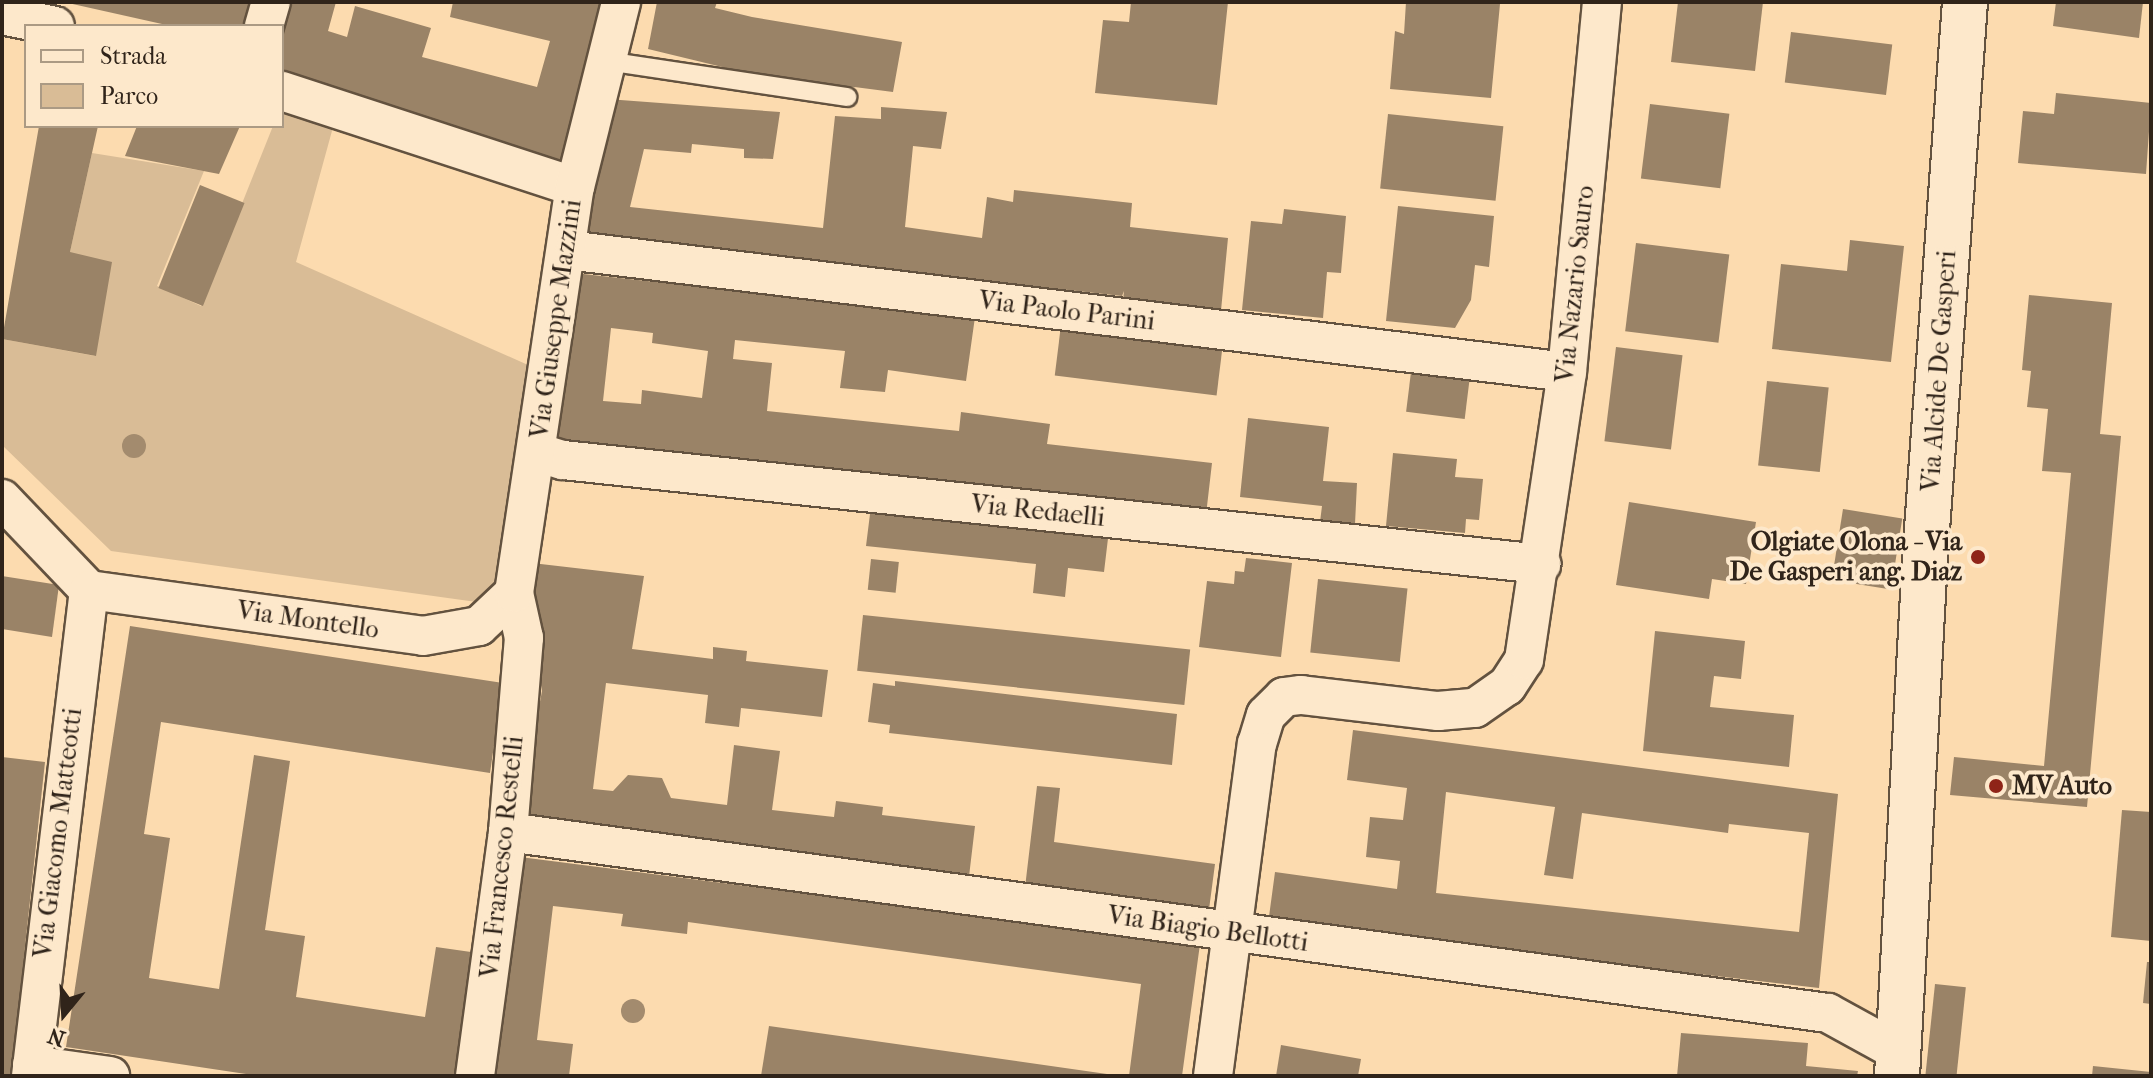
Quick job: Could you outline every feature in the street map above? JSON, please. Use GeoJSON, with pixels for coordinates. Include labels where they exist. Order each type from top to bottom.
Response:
{"type":"FeatureCollection","features":[{"type":"Feature","properties":{"kind":"street"},"geometry":{"type":"LineString","coordinates":[[265,24],[271,2]]}},
{"type":"Feature","properties":{"kind":"street","name":"Via Giuseppe Mazzini"},"geometry":{"type":"LineString","coordinates":[[524,638],[514,593],[575,187],[621,2]]}},
{"type":"Feature","properties":{"kind":"street","name":"Via Nazario Sauro"},"geometry":{"type":"LineString","coordinates":[[1213,1076],[1257,744],[1274,705],[1301,695],[1438,711],[1489,702],[1507,686],[1524,660],[1541,564],[1567,372],[1602,2]]}},
{"type":"Feature","properties":{"kind":"street","name":"Via Alcide De Gasperi"},"geometry":{"type":"LineString","coordinates":[[1898,1064],[1925,557],[1965,2]]}},
{"type":"Feature","properties":{"kind":"street"},"geometry":{"type":"LineString","coordinates":[[2,15],[45,24]]}},
{"type":"Feature","properties":{"kind":"street"},"geometry":{"type":"LineString","coordinates":[[284,92],[575,187]]}},
{"type":"Feature","properties":{"kind":"street","name":"Via Paolo Parini"},"geometry":{"type":"LineString","coordinates":[[567,250],[1567,372]]}},
{"type":"Feature","properties":{"kind":"street","name":"Via Redaelli"},"geometry":{"type":"LineString","coordinates":[[536,452],[579,461],[1541,564]]}},
{"type":"Feature","properties":{"kind":"street"},"geometry":{"type":"LineString","coordinates":[[2,499],[89,590]]}},
{"type":"Feature","properties":{"kind":"street","name":"Via Montello"},"geometry":{"type":"LineString","coordinates":[[89,590],[423,636],[479,626],[514,593]]}},
{"type":"Feature","properties":{"kind":"street","name":"Via Giacomo Matteotti"},"geometry":{"type":"LineString","coordinates":[[31,1070],[89,590]]}},
{"type":"Feature","properties":{"kind":"street","name":"Via Francesco Restelli"},"geometry":{"type":"LineString","coordinates":[[475,1076],[508,832],[524,638]]}},
{"type":"Feature","properties":{"kind":"street","name":"Via Biagio Bellotti"},"geometry":{"type":"LineString","coordinates":[[508,832],[1828,1013],[1898,1064]]}},
{"type":"Feature","properties":{"kind":"street"},"geometry":{"type":"LineString","coordinates":[[31,1070],[110,1076]]}},
{"type":"Feature","properties":{"kind":"lane"},"geometry":{"type":"LineString","coordinates":[[606,61],[847,97]]}},
{"type":"Feature","properties":{"kind":"green space"},"geometry":{"type":"Polygon","coordinates":[[[284,102],[338,109],[296,262],[528,365],[498,605],[111,551],[2,445],[2,339],[95,356],[70,252],[92,153],[204,171],[157,286],[201,306],[272,128],[284,128],[284,102]]]}},
{"type":"Feature","properties":{"kind":"building"},"geometry":{"type":"Polygon","coordinates":[[[261,2],[256,24],[162,24],[68,3],[261,2]]]}},
{"type":"Feature","properties":{"kind":"building"},"geometry":{"type":"Polygon","coordinates":[[[282,2],[336,2],[328,31],[347,37],[355,6],[431,28],[422,57],[537,87],[550,41],[450,17],[453,2],[606,2],[571,164],[284,83],[282,2]]]}},
{"type":"Feature","properties":{"kind":"building"},"geometry":{"type":"Polygon","coordinates":[[[657,2],[717,2],[715,8],[752,17],[902,42],[893,92],[747,73],[648,49],[657,2]]]}},
{"type":"Feature","properties":{"kind":"building"},"geometry":{"type":"Polygon","coordinates":[[[1131,2],[1228,2],[1217,105],[1095,93],[1103,20],[1129,22],[1131,2]]]}},
{"type":"Feature","properties":{"kind":"building"},"geometry":{"type":"Polygon","coordinates":[[[1406,2],[1500,4],[1491,98],[1390,89],[1395,31],[1404,34],[1406,2]]]}},
{"type":"Feature","properties":{"kind":"building"},"geometry":{"type":"Polygon","coordinates":[[[1678,2],[1763,2],[1755,71],[1671,62],[1678,2]]]}},
{"type":"Feature","properties":{"kind":"building"},"geometry":{"type":"Polygon","coordinates":[[[2056,2],[2143,2],[2139,38],[2053,26],[2056,2]]]}},
{"type":"Feature","properties":{"kind":"building"},"geometry":{"type":"Polygon","coordinates":[[[1791,32],[1892,44],[1886,95],[1785,83],[1791,32]]]}},
{"type":"Feature","properties":{"kind":"building"},"geometry":{"type":"Polygon","coordinates":[[[2056,93],[2151,103],[2146,174],[2018,163],[2023,111],[2054,114],[2056,93]]]}},
{"type":"Feature","properties":{"kind":"building"},"geometry":{"type":"Polygon","coordinates":[[[607,99],[780,112],[773,159],[744,158],[744,149],[692,144],[691,153],[644,149],[630,207],[823,228],[835,116],[881,119],[881,107],[947,112],[941,149],[913,146],[905,227],[982,238],[987,197],[1013,202],[1014,190],[1132,203],[1130,227],[1228,238],[1220,321],[1122,311],[1124,291],[1122,296],[1004,283],[1002,298],[576,246],[607,99]]]}},
{"type":"Feature","properties":{"kind":"building"},"geometry":{"type":"Polygon","coordinates":[[[1650,104],[1729,114],[1720,188],[1641,178],[1650,104]]]}},
{"type":"Feature","properties":{"kind":"building"},"geometry":{"type":"Polygon","coordinates":[[[1388,114],[1503,126],[1496,201],[1380,189],[1388,114]]]}},
{"type":"Feature","properties":{"kind":"building"},"geometry":{"type":"Polygon","coordinates":[[[39,128],[98,128],[70,252],[112,262],[96,356],[2,339],[39,128]]]}},
{"type":"Feature","properties":{"kind":"building"},"geometry":{"type":"Polygon","coordinates":[[[136,128],[239,128],[219,174],[125,156],[136,128]]]}},
{"type":"Feature","properties":{"kind":"building"},"geometry":{"type":"Polygon","coordinates":[[[200,185],[245,203],[203,306],[158,288],[200,185]]]}},
{"type":"Feature","properties":{"kind":"building"},"geometry":{"type":"Polygon","coordinates":[[[1398,206],[1494,216],[1489,267],[1475,265],[1471,300],[1455,328],[1386,321],[1398,206]]]}},
{"type":"Feature","properties":{"kind":"building"},"geometry":{"type":"Polygon","coordinates":[[[1284,209],[1346,216],[1341,273],[1327,272],[1323,318],[1242,310],[1251,221],[1282,224],[1284,209]]]}},
{"type":"Feature","properties":{"kind":"building"},"geometry":{"type":"Polygon","coordinates":[[[1850,240],[1904,246],[1891,362],[1772,349],[1781,264],[1847,271],[1850,240]]]}},
{"type":"Feature","properties":{"kind":"building"},"geometry":{"type":"Polygon","coordinates":[[[1636,243],[1729,254],[1718,343],[1625,331],[1636,243]]]}},
{"type":"Feature","properties":{"kind":"building"},"geometry":{"type":"Polygon","coordinates":[[[565,272],[975,317],[966,381],[888,370],[885,392],[840,388],[845,351],[735,340],[733,359],[772,363],[767,411],[959,431],[961,412],[1050,424],[1047,444],[1212,463],[1206,515],[546,440],[565,272]],[[611,328],[603,401],[641,404],[642,390],[702,398],[708,351],[652,343],[653,333],[611,328]]]}},
{"type":"Feature","properties":{"kind":"building"},"geometry":{"type":"Polygon","coordinates":[[[2029,295],[2112,303],[2100,434],[2121,436],[2087,807],[1950,795],[1954,757],[2044,766],[2071,473],[2042,471],[2048,409],[2027,407],[2031,371],[2022,370],[2029,295]]]}},
{"type":"Feature","properties":{"kind":"building"},"geometry":{"type":"Polygon","coordinates":[[[1061,325],[1223,345],[1217,395],[1055,376],[1061,325]]]}},
{"type":"Feature","properties":{"kind":"building"},"geometry":{"type":"Polygon","coordinates":[[[1616,347],[1683,355],[1671,449],[1604,441],[1616,347]]]}},
{"type":"Feature","properties":{"kind":"building"},"geometry":{"type":"Polygon","coordinates":[[[1411,372],[1470,379],[1465,419],[1406,412],[1411,372]]]}},
{"type":"Feature","properties":{"kind":"building"},"geometry":{"type":"Polygon","coordinates":[[[1767,381],[1829,387],[1820,472],[1758,466],[1767,381]]]}},
{"type":"Feature","properties":{"kind":"building"},"geometry":{"type":"Polygon","coordinates":[[[1248,418],[1329,427],[1323,481],[1357,483],[1355,524],[1320,522],[1322,506],[1240,497],[1248,418]]]}},
{"type":"Feature","properties":{"kind":"building"},"geometry":{"type":"Polygon","coordinates":[[[1393,453],[1457,459],[1455,477],[1483,479],[1479,520],[1466,519],[1465,533],[1386,526],[1393,453]]]}},
{"type":"Feature","properties":{"kind":"building"},"geometry":{"type":"Polygon","coordinates":[[[1629,502],[1756,522],[1746,584],[1712,579],[1709,599],[1616,585],[1629,502]]]}},
{"type":"Feature","properties":{"kind":"building"},"geometry":{"type":"Polygon","coordinates":[[[871,506],[1109,530],[1104,572],[1068,568],[1065,597],[1033,593],[1036,564],[866,546],[871,506]]]}},
{"type":"Feature","properties":{"kind":"building"},"geometry":{"type":"Polygon","coordinates":[[[1843,509],[1902,518],[1891,589],[1832,580],[1843,509]]]}},
{"type":"Feature","properties":{"kind":"building"},"geometry":{"type":"Polygon","coordinates":[[[1246,558],[1292,563],[1281,657],[1199,647],[1207,581],[1234,584],[1235,571],[1244,572],[1246,558]]]}},
{"type":"Feature","properties":{"kind":"building"},"geometry":{"type":"Polygon","coordinates":[[[871,559],[899,562],[896,593],[868,590],[871,559]]]}},
{"type":"Feature","properties":{"kind":"building"},"geometry":{"type":"Polygon","coordinates":[[[532,563],[644,576],[632,649],[713,659],[713,647],[747,651],[746,661],[828,670],[822,717],[741,708],[739,727],[705,723],[708,695],[606,683],[593,789],[613,791],[628,775],[662,778],[671,798],[727,805],[734,745],[780,751],[772,810],[834,817],[836,801],[883,807],[882,815],[975,826],[968,885],[539,828],[520,808],[542,691],[532,637],[532,563]]]}},
{"type":"Feature","properties":{"kind":"building"},"geometry":{"type":"Polygon","coordinates":[[[2,576],[59,585],[52,637],[2,629],[2,576]]]}},
{"type":"Feature","properties":{"kind":"building"},"geometry":{"type":"Polygon","coordinates":[[[1318,579],[1408,588],[1400,662],[1310,653],[1318,579]]]}},
{"type":"Feature","properties":{"kind":"building"},"geometry":{"type":"Polygon","coordinates":[[[863,615],[1190,649],[1184,705],[857,671],[863,615]]]}},
{"type":"Feature","properties":{"kind":"building"},"geometry":{"type":"Polygon","coordinates":[[[130,626],[503,683],[490,773],[161,722],[144,834],[170,838],[149,978],[219,989],[254,755],[290,761],[265,930],[305,936],[296,997],[425,1017],[436,947],[485,954],[466,1076],[259,1076],[66,1047],[130,626]]]}},
{"type":"Feature","properties":{"kind":"building"},"geometry":{"type":"Polygon","coordinates":[[[1655,631],[1745,641],[1741,679],[1714,676],[1710,707],[1794,715],[1789,767],[1643,751],[1655,631]]]}},
{"type":"Feature","properties":{"kind":"building"},"geometry":{"type":"Polygon","coordinates":[[[895,681],[1177,714],[1172,765],[889,733],[890,725],[868,722],[873,683],[895,686],[895,681]]]}},
{"type":"Feature","properties":{"kind":"building"},"geometry":{"type":"Polygon","coordinates":[[[1353,730],[1838,794],[1819,988],[1268,924],[1275,872],[1397,889],[1400,861],[1366,857],[1370,817],[1403,820],[1407,788],[1347,780],[1353,730]],[[1446,792],[1436,893],[1799,932],[1809,833],[1729,824],[1728,833],[1582,813],[1573,879],[1544,875],[1555,807],[1446,792]]]}},
{"type":"Feature","properties":{"kind":"building"},"geometry":{"type":"Polygon","coordinates":[[[2,757],[45,762],[11,1076],[2,1076],[2,757]]]}},
{"type":"Feature","properties":{"kind":"building"},"geometry":{"type":"Polygon","coordinates":[[[1037,786],[1060,788],[1054,842],[1215,864],[1208,917],[1024,896],[1037,786]]]}},
{"type":"Feature","properties":{"kind":"building"},"geometry":{"type":"Polygon","coordinates":[[[2122,810],[2151,812],[2151,941],[2111,937],[2122,810]]]}},
{"type":"Feature","properties":{"kind":"building"},"geometry":{"type":"Polygon","coordinates":[[[520,857],[1200,944],[1182,1076],[1129,1076],[1141,984],[688,922],[687,934],[621,926],[623,914],[553,906],[537,1040],[573,1044],[569,1076],[493,1076],[520,857]]]}},
{"type":"Feature","properties":{"kind":"building"},"geometry":{"type":"Polygon","coordinates":[[[2147,962],[2151,962],[2151,1004],[2143,1003],[2147,962]]]}},
{"type":"Feature","properties":{"kind":"building"},"geometry":{"type":"Polygon","coordinates":[[[1935,984],[1966,987],[1957,1076],[1925,1076],[1935,984]]]}},
{"type":"Feature","properties":{"kind":"building"},"geometry":{"type":"Polygon","coordinates":[[[769,1026],[1107,1074],[1107,1076],[761,1076],[769,1026]]]}},
{"type":"Feature","properties":{"kind":"building"},"geometry":{"type":"Polygon","coordinates":[[[1681,1033],[1808,1043],[1806,1066],[1858,1071],[1857,1076],[1677,1076],[1681,1033]]]}},
{"type":"Feature","properties":{"kind":"building"},"geometry":{"type":"Polygon","coordinates":[[[1281,1045],[1361,1059],[1358,1076],[1276,1076],[1281,1045]]]}},
{"type":"Feature","properties":{"kind":"building"},"geometry":{"type":"Polygon","coordinates":[[[2093,1066],[2151,1072],[2151,1076],[2092,1076],[2093,1066]]]}},
{"type":"Feature","properties":{"kind":"place","name":"Olgiate Olona - Via De Gasperi ang. Diaz"},"geometry":{"type":"Point","coordinates":[1978,557]}},
{"type":"Feature","properties":{"kind":"place","name":"MV Auto"},"geometry":{"type":"Point","coordinates":[1996,786]}}]}
